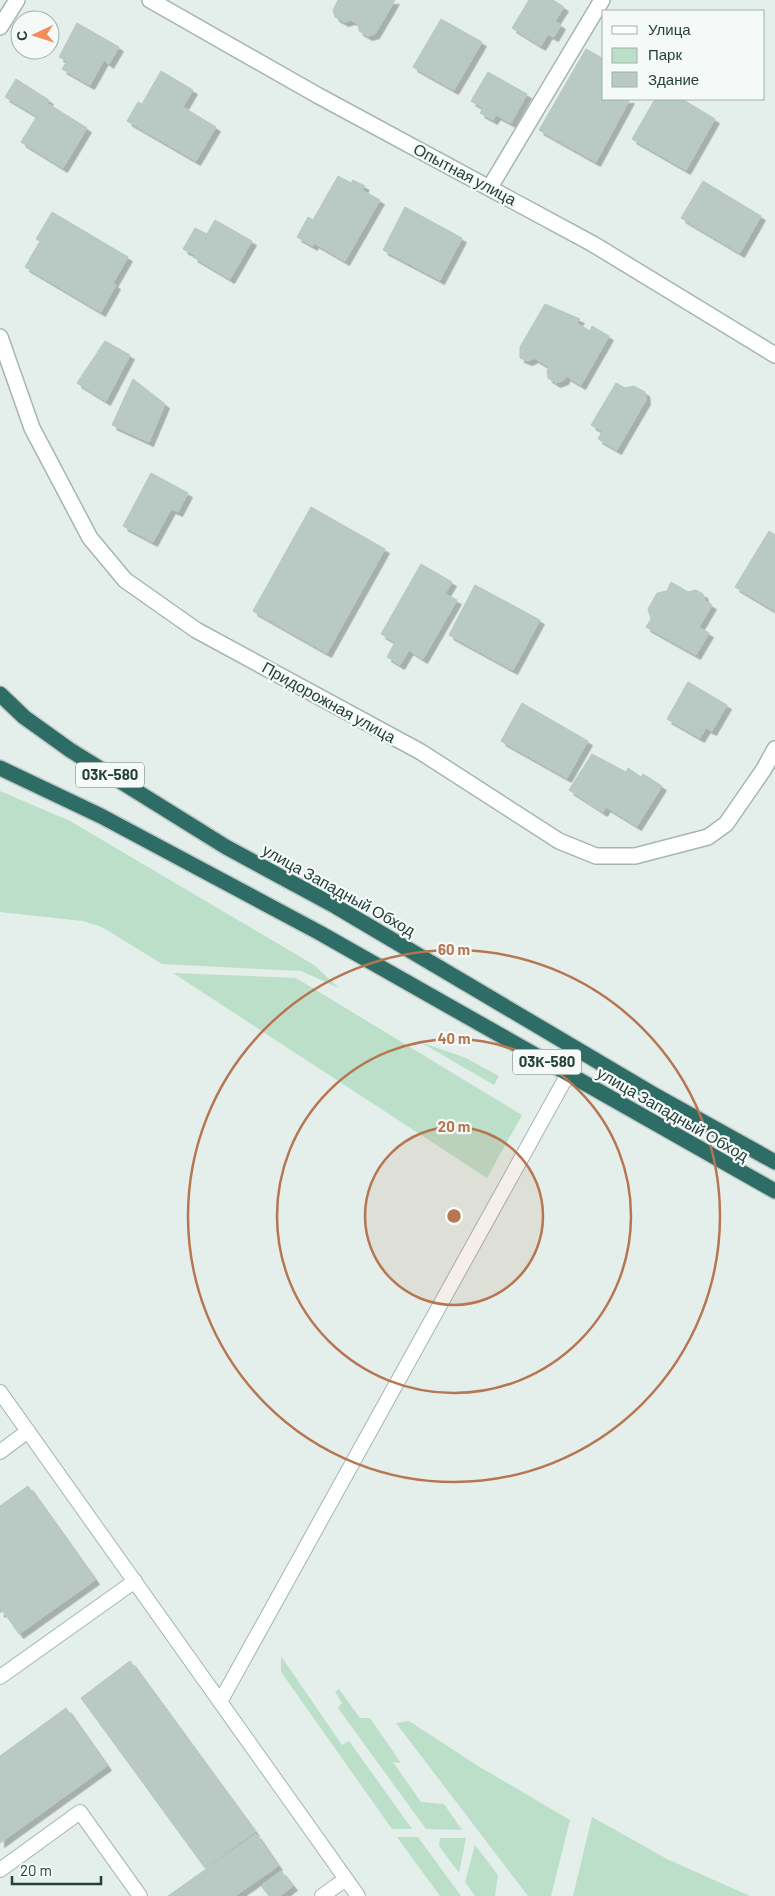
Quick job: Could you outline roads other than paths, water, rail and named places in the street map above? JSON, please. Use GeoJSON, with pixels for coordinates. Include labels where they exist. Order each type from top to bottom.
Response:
{"type":"FeatureCollection","features":[{"type":"Feature","properties":{"kind":"highway","name":"улица Западный Обход"},"geometry":{"type":"LineString","coordinates":[[0,694],[24,717],[70,750],[226,847],[336,906],[652,1093],[775,1162]]}},
{"type":"Feature","properties":{"kind":"highway","name":"улица Западный Обход"},"geometry":{"type":"LineString","coordinates":[[0,768],[101,816],[320,933],[775,1192]]}},
{"type":"Feature","properties":{"kind":"street"},"geometry":{"type":"LineString","coordinates":[[0,27],[17,0]]}},
{"type":"Feature","properties":{"kind":"street","name":"Опытная улица"},"geometry":{"type":"LineString","coordinates":[[150,0],[317,95],[593,244],[775,356]]}},
{"type":"Feature","properties":{"kind":"street"},"geometry":{"type":"LineString","coordinates":[[490,187],[602,0]]}},
{"type":"Feature","properties":{"kind":"street","name":"Придорожная улица"},"geometry":{"type":"LineString","coordinates":[[0,337],[32,428],[90,538],[125,580],[196,630],[421,752],[559,841],[596,856],[635,856],[708,837],[726,824],[764,769],[775,749]]}},
{"type":"Feature","properties":{"kind":"lane"},"geometry":{"type":"LineString","coordinates":[[220,1702],[568,1074]]}},
{"type":"Feature","properties":{"kind":"lane"},"geometry":{"type":"LineString","coordinates":[[0,1392],[358,1896]]}},
{"type":"Feature","properties":{"kind":"lane"},"geometry":{"type":"LineString","coordinates":[[0,1452],[28,1431]]}},
{"type":"Feature","properties":{"kind":"lane"},"geometry":{"type":"LineString","coordinates":[[0,1677],[135,1581]]}},
{"type":"Feature","properties":{"kind":"lane"},"geometry":{"type":"LineString","coordinates":[[0,1870],[80,1812],[140,1896]]}},
{"type":"Feature","properties":{"kind":"lane"},"geometry":{"type":"LineString","coordinates":[[322,1896],[346,1879]]}}]}
